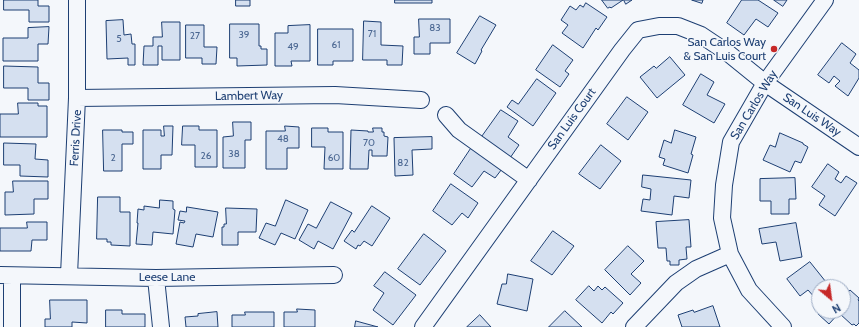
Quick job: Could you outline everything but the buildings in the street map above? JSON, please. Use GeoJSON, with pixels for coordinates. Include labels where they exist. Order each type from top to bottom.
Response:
{"type":"FeatureCollection","features":[{"type":"Feature","properties":{"kind":"street","name":"Ferris Drive"},"geometry":{"type":"LineString","coordinates":[[69,275],[78,98],[77,0]]}},
{"type":"Feature","properties":{"kind":"street","name":"San Carlos Way"},"geometry":{"type":"LineString","coordinates":[[783,327],[749,290],[730,254],[722,218],[724,185],[731,142],[765,83],[825,0]]}},
{"type":"Feature","properties":{"kind":"street","name":"San Luis Court"},"geometry":{"type":"LineString","coordinates":[[423,327],[617,56],[638,30],[659,26],[678,26],[701,35],[728,53],[765,83]]}},
{"type":"Feature","properties":{"kind":"street","name":"San Luis Way"},"geometry":{"type":"LineString","coordinates":[[765,83],[859,147]]}},
{"type":"Feature","properties":{"kind":"street","name":"Lambert Way"},"geometry":{"type":"LineString","coordinates":[[78,98],[335,95],[421,100]]}},
{"type":"Feature","properties":{"kind":"street"},"geometry":{"type":"LineString","coordinates":[[446,114],[459,130],[529,180]]}},
{"type":"Feature","properties":{"kind":"street"},"geometry":{"type":"LineString","coordinates":[[634,327],[676,283],[696,269],[730,254]]}},
{"type":"Feature","properties":{"kind":"street"},"geometry":{"type":"LineString","coordinates":[[6,275],[12,327]]}},
{"type":"Feature","properties":{"kind":"street","name":"Leese Lane"},"geometry":{"type":"LineString","coordinates":[[6,275],[69,275],[156,278],[334,275]]}},
{"type":"Feature","properties":{"kind":"street"},"geometry":{"type":"LineString","coordinates":[[156,278],[161,327]]}},
{"type":"Feature","properties":{"kind":"place","name":"San Carlos Way & San Luis Court"},"geometry":{"type":"Point","coordinates":[774,49]}}]}
